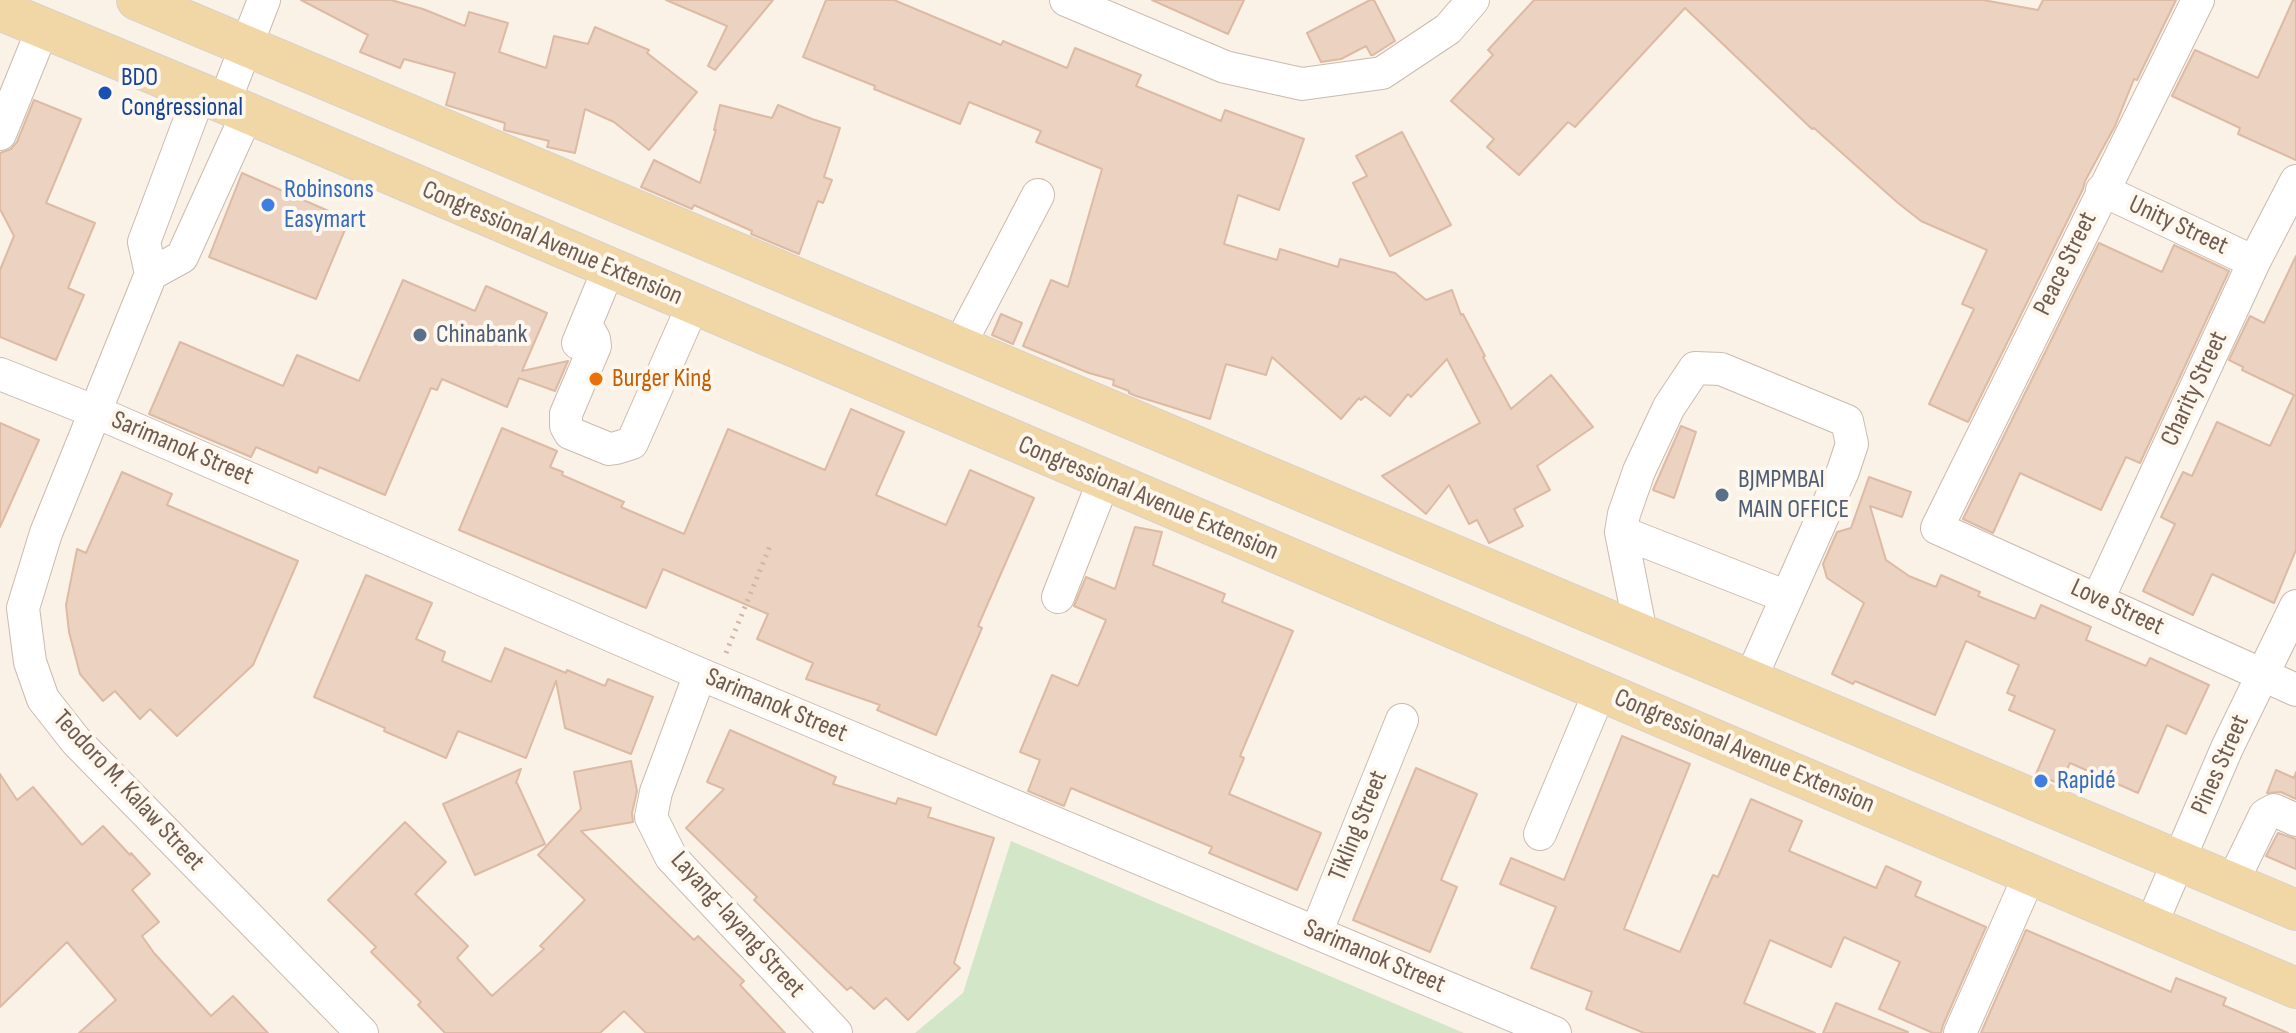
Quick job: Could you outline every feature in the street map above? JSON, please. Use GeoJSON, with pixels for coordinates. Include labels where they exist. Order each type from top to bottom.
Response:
{"type":"FeatureCollection","features":[{"type":"Feature","properties":{"kind":"main road"},"geometry":{"type":"LineString","coordinates":[[137,0],[2296,910]]}},
{"type":"Feature","properties":{"kind":"main road","name":"Congressional Avenue Extension"},"geometry":{"type":"LineString","coordinates":[[0,10],[2296,988]]}},
{"type":"Feature","properties":{"kind":"main road"},"geometry":{"type":"LineString","coordinates":[[861,376],[886,315]]}},
{"type":"Feature","properties":{"kind":"street","name":"Teodoro M. Kalaw Street"},"geometry":{"type":"LineString","coordinates":[[151,274],[182,257],[224,103],[264,0]]}},
{"type":"Feature","properties":{"kind":"street"},"geometry":{"type":"LineString","coordinates":[[1066,0],[1225,67],[1302,84],[1382,73],[1448,29],[1473,0]]}},
{"type":"Feature","properties":{"kind":"street","name":"Peace Street"},"geometry":{"type":"LineString","coordinates":[[1937,528],[2198,0]]}},
{"type":"Feature","properties":{"kind":"street"},"geometry":{"type":"LineString","coordinates":[[0,134],[43,28]]}},
{"type":"Feature","properties":{"kind":"street","name":"Teodoro M. Kalaw Street"},"geometry":{"type":"LineString","coordinates":[[224,103],[144,242],[151,274],[46,533],[23,608],[30,662],[43,699],[76,741],[362,1033]]}},
{"type":"Feature","properties":{"kind":"street","name":"Charity Street"},"geometry":{"type":"LineString","coordinates":[[2098,599],[2254,262],[2296,181]]}},
{"type":"Feature","properties":{"kind":"street","name":"Unity Street"},"geometry":{"type":"LineString","coordinates":[[2102,190],[2254,262]]}},
{"type":"Feature","properties":{"kind":"street"},"geometry":{"type":"LineString","coordinates":[[959,346],[1038,195]]}},
{"type":"Feature","properties":{"kind":"street"},"geometry":{"type":"LineString","coordinates":[[556,393],[609,268]]}},
{"type":"Feature","properties":{"kind":"street"},"geometry":{"type":"LineString","coordinates":[[586,325],[595,346],[566,414],[566,426],[570,433],[609,449],[616,448],[632,443],[693,305]]}},
{"type":"Feature","properties":{"kind":"street"},"geometry":{"type":"LineString","coordinates":[[1641,633],[1621,532],[1624,514],[1639,471],[1669,407],[1695,368],[1721,369],[1847,421],[1852,444],[1843,471],[1750,680]]}},
{"type":"Feature","properties":{"kind":"street","name":"Sarimanok Street"},"geometry":{"type":"LineString","coordinates":[[0,374],[96,412],[707,677],[1555,1033]]}},
{"type":"Feature","properties":{"kind":"street"},"geometry":{"type":"LineString","coordinates":[[1058,597],[1104,480]]}},
{"type":"Feature","properties":{"kind":"street","name":"Love Street"},"geometry":{"type":"LineString","coordinates":[[1937,528],[2296,690]]}},
{"type":"Feature","properties":{"kind":"street"},"geometry":{"type":"LineString","coordinates":[[1621,532],[1787,597]]}},
{"type":"Feature","properties":{"kind":"street","name":"Pines Street"},"geometry":{"type":"LineString","coordinates":[[2151,925],[2227,748],[2296,606]]}},
{"type":"Feature","properties":{"kind":"street","name":"Layang-layang Street"},"geometry":{"type":"LineString","coordinates":[[707,677],[656,792],[651,817],[671,857],[836,1033]]}},
{"type":"Feature","properties":{"kind":"street"},"geometry":{"type":"LineString","coordinates":[[1540,834],[1600,691]]}},
{"type":"Feature","properties":{"kind":"street","name":"Tikling Street"},"geometry":{"type":"LineString","coordinates":[[1316,933],[1402,720]]}},
{"type":"Feature","properties":{"kind":"street"},"geometry":{"type":"LineString","coordinates":[[2232,883],[2265,815],[2274,810],[2296,820]]}},
{"type":"Feature","properties":{"kind":"street"},"geometry":{"type":"LineString","coordinates":[[1960,1033],[2030,874]]}},
{"type":"Feature","properties":{"kind":"path"},"geometry":{"type":"LineString","coordinates":[[707,677],[770,546]]}},
{"type":"Feature","properties":{"kind":"green space"},"geometry":{"type":"Polygon","coordinates":[[[1011,841],[1464,1033],[915,1033],[963,993],[1011,841]]]}},
{"type":"Feature","properties":{"kind":"building"},"geometry":{"type":"Polygon","coordinates":[[[301,0],[391,0],[465,26],[469,12],[508,23],[499,52],[546,68],[554,36],[588,44],[595,27],[649,50],[647,53],[697,92],[649,150],[614,122],[585,109],[575,153],[547,147],[549,141],[504,130],[505,123],[446,105],[455,73],[404,59],[400,68],[360,52],[368,35],[301,0]]]}},
{"type":"Feature","properties":{"kind":"building"},"geometry":{"type":"Polygon","coordinates":[[[666,0],[773,0],[715,70],[708,66],[727,26],[666,0]]]}},
{"type":"Feature","properties":{"kind":"building"},"geometry":{"type":"Polygon","coordinates":[[[826,0],[894,0],[1001,45],[1003,41],[1067,68],[1075,48],[1141,75],[1136,86],[1221,121],[1225,110],[1304,139],[1279,210],[1238,195],[1224,244],[1277,260],[1280,249],[1338,267],[1340,259],[1395,273],[1426,300],[1452,290],[1461,315],[1511,409],[1551,375],[1593,427],[1537,466],[1550,490],[1514,509],[1523,526],[1489,543],[1477,520],[1469,524],[1449,485],[1426,514],[1382,476],[1480,423],[1447,359],[1411,397],[1408,394],[1390,416],[1365,396],[1361,400],[1359,398],[1341,419],[1272,357],[1266,375],[1226,364],[1210,419],[1136,396],[1113,385],[1114,380],[1023,346],[1051,280],[1068,287],[1102,169],[1036,142],[1041,131],[969,102],[960,124],[803,57],[826,0]]]}},
{"type":"Feature","properties":{"kind":"building"},"geometry":{"type":"Polygon","coordinates":[[[1152,0],[1244,0],[1228,34],[1152,0]]]}},
{"type":"Feature","properties":{"kind":"building"},"geometry":{"type":"Polygon","coordinates":[[[1374,0],[1395,41],[1373,55],[1366,46],[1341,59],[1321,62],[1307,33],[1374,0]]]}},
{"type":"Feature","properties":{"kind":"building"},"geometry":{"type":"Polygon","coordinates":[[[1534,0],[1983,0],[2038,10],[2043,0],[2176,0],[2137,80],[2134,79],[2115,126],[2085,181],[1968,422],[1929,404],[1974,309],[1962,304],[1987,250],[1921,221],[1898,203],[1812,129],[1685,8],[1575,127],[1568,122],[1519,175],[1487,147],[1494,139],[1451,101],[1493,55],[1488,50],[1534,0]]]}},
{"type":"Feature","properties":{"kind":"building"},"geometry":{"type":"Polygon","coordinates":[[[2293,0],[2296,0],[2296,160],[2238,134],[2240,128],[2172,96],[2195,50],[2258,78],[2293,0]]]}},
{"type":"Feature","properties":{"kind":"building"},"geometry":{"type":"Polygon","coordinates":[[[34,100],[81,119],[46,203],[95,223],[68,288],[84,295],[56,360],[0,337],[0,270],[14,236],[0,209],[0,153],[11,149],[17,142],[34,100]]]}},
{"type":"Feature","properties":{"kind":"building"},"geometry":{"type":"Polygon","coordinates":[[[720,105],[772,118],[778,105],[840,128],[824,177],[832,180],[823,203],[818,201],[799,254],[694,205],[692,209],[641,187],[654,160],[700,183],[720,105]]]}},
{"type":"Feature","properties":{"kind":"building"},"geometry":{"type":"Polygon","coordinates":[[[1402,132],[1451,225],[1390,256],[1353,183],[1367,176],[1356,156],[1402,132]]]}},
{"type":"Feature","properties":{"kind":"building"},"geometry":{"type":"Polygon","coordinates":[[[242,173],[349,220],[316,299],[209,257],[242,173]]]}},
{"type":"Feature","properties":{"kind":"building"},"geometry":{"type":"Polygon","coordinates":[[[2099,243],[2162,272],[2174,245],[2229,271],[2140,463],[2126,457],[2101,510],[2020,473],[1993,533],[1963,519],[2099,243]]]}},
{"type":"Feature","properties":{"kind":"building"},"geometry":{"type":"Polygon","coordinates":[[[2296,256],[2296,550],[2274,603],[2212,574],[2193,615],[2143,591],[2175,524],[2161,517],[2183,472],[2192,476],[2217,422],[2270,446],[2294,395],[2242,370],[2243,367],[2229,360],[2250,316],[2264,323],[2296,256]]]}},
{"type":"Feature","properties":{"kind":"building"},"geometry":{"type":"Polygon","coordinates":[[[403,280],[475,311],[486,286],[547,313],[522,371],[568,361],[555,391],[519,378],[507,407],[442,379],[437,390],[431,388],[385,495],[319,467],[317,473],[256,447],[251,457],[149,414],[180,342],[283,386],[297,355],[359,381],[403,280]]]}},
{"type":"Feature","properties":{"kind":"building"},"geometry":{"type":"Polygon","coordinates":[[[1001,314],[1022,323],[1013,344],[992,335],[1001,314]]]}},
{"type":"Feature","properties":{"kind":"building"},"geometry":{"type":"Polygon","coordinates":[[[851,409],[904,432],[876,495],[946,525],[970,470],[1034,498],[978,626],[982,628],[936,735],[877,710],[880,705],[806,679],[813,663],[757,639],[768,614],[663,569],[646,608],[459,530],[502,428],[557,451],[550,467],[563,472],[562,475],[624,502],[621,507],[684,534],[728,429],[825,470],[851,409]]]}},
{"type":"Feature","properties":{"kind":"building"},"geometry":{"type":"Polygon","coordinates":[[[0,423],[39,440],[0,527],[0,423]]]}},
{"type":"Feature","properties":{"kind":"building"},"geometry":{"type":"Polygon","coordinates":[[[1681,426],[1696,432],[1674,498],[1653,490],[1681,426]]]}},
{"type":"Feature","properties":{"kind":"building"},"geometry":{"type":"Polygon","coordinates":[[[122,472],[172,494],[167,505],[298,561],[253,665],[177,736],[150,709],[140,719],[115,691],[103,701],[80,674],[69,632],[66,605],[77,549],[86,553],[122,472]]]}},
{"type":"Feature","properties":{"kind":"building"},"geometry":{"type":"Polygon","coordinates":[[[1869,477],[1911,492],[1902,517],[1870,506],[1886,560],[1909,576],[1936,587],[1941,575],[1980,592],[1978,596],[2035,619],[2041,605],[2091,627],[2086,640],[2146,666],[2150,658],[2209,685],[2186,734],[2167,725],[2138,793],[2070,763],[2060,784],[2036,774],[2055,730],[2009,710],[2015,696],[2007,693],[2019,665],[1966,641],[1935,715],[1832,674],[1864,603],[1827,578],[1823,564],[1837,532],[1851,528],[1869,477]]]}},
{"type":"Feature","properties":{"kind":"building"},"geometry":{"type":"Polygon","coordinates":[[[1135,527],[1162,532],[1153,565],[1225,594],[1222,602],[1293,631],[1240,756],[1244,758],[1229,794],[1321,833],[1297,890],[1209,853],[1212,847],[1071,788],[1064,806],[1028,791],[1040,760],[1020,752],[1052,675],[1078,686],[1106,620],[1074,606],[1086,577],[1115,589],[1135,527]]]}},
{"type":"Feature","properties":{"kind":"building"},"geometry":{"type":"Polygon","coordinates":[[[366,575],[432,603],[416,639],[445,652],[442,661],[491,682],[505,648],[605,686],[608,679],[653,697],[631,754],[565,728],[556,681],[526,758],[458,731],[446,758],[314,697],[366,575]]]}},
{"type":"Feature","properties":{"kind":"building"},"geometry":{"type":"Polygon","coordinates":[[[730,730],[836,777],[833,784],[896,804],[898,798],[931,808],[928,817],[994,838],[954,963],[960,968],[908,1020],[886,998],[874,1009],[851,987],[847,990],[754,900],[757,897],[686,828],[724,789],[707,782],[730,730]]]}},
{"type":"Feature","properties":{"kind":"building"},"geometry":{"type":"Polygon","coordinates":[[[1622,736],[1690,764],[1624,929],[1680,952],[1713,875],[1718,877],[1751,799],[1802,821],[1789,851],[1876,888],[1886,866],[1921,882],[1915,896],[1986,927],[1941,1033],[1933,1033],[1879,1009],[1900,962],[1844,937],[1831,967],[1770,940],[1744,1003],[1815,1033],[1644,1033],[1586,1009],[1592,992],[1531,968],[1556,907],[1500,884],[1511,858],[1564,880],[1622,736]]]}},
{"type":"Feature","properties":{"kind":"building"},"geometry":{"type":"Polygon","coordinates":[[[631,761],[637,791],[633,822],[581,831],[694,940],[698,936],[744,981],[740,985],[785,1033],[646,1033],[624,1011],[600,1033],[445,1033],[418,1005],[421,1002],[371,952],[376,947],[328,900],[405,822],[446,862],[415,894],[468,946],[457,958],[492,996],[544,949],[540,946],[585,900],[538,855],[581,809],[574,772],[631,761]]]}},
{"type":"Feature","properties":{"kind":"building"},"geometry":{"type":"Polygon","coordinates":[[[1416,768],[1477,794],[1441,880],[1457,887],[1430,952],[1353,920],[1416,768]]]}},
{"type":"Feature","properties":{"kind":"building"},"geometry":{"type":"Polygon","coordinates":[[[521,769],[516,783],[545,844],[475,875],[443,804],[521,769]]]}},
{"type":"Feature","properties":{"kind":"building"},"geometry":{"type":"Polygon","coordinates":[[[2276,770],[2294,778],[2296,772],[2296,799],[2281,792],[2267,793],[2276,770]]]}},
{"type":"Feature","properties":{"kind":"building"},"geometry":{"type":"Polygon","coordinates":[[[0,774],[17,800],[33,787],[82,845],[103,826],[131,853],[150,874],[132,890],[159,922],[142,936],[154,953],[211,1016],[233,996],[268,1033],[79,1033],[116,1000],[67,942],[0,1007],[0,774]]]}},
{"type":"Feature","properties":{"kind":"building"},"geometry":{"type":"Polygon","coordinates":[[[2278,833],[2296,839],[2296,869],[2266,856],[2278,833]]]}},
{"type":"Feature","properties":{"kind":"building"},"geometry":{"type":"Polygon","coordinates":[[[2026,930],[2171,992],[2176,978],[2226,998],[2223,1005],[2288,1033],[1981,1033],[2026,930]]]}},
{"type":"Feature","properties":{"kind":"building"},"geometry":{"type":"Polygon","coordinates":[[[1836,1003],[1908,1032],[1908,1033],[1823,1033],[1836,1003]]]}},
{"type":"Feature","properties":{"kind":"place","name":"BDO Congressional"},"geometry":{"type":"Point","coordinates":[105,93]}},
{"type":"Feature","properties":{"kind":"place","name":"Robinsons Easymart"},"geometry":{"type":"Point","coordinates":[268,205]}},
{"type":"Feature","properties":{"kind":"place","name":"Chinabank"},"geometry":{"type":"Point","coordinates":[420,335]}},
{"type":"Feature","properties":{"kind":"place","name":"Burger King"},"geometry":{"type":"Point","coordinates":[596,379]}},
{"type":"Feature","properties":{"kind":"place","name":"BJMPMBAI MAIN OFFICE"},"geometry":{"type":"Point","coordinates":[1722,495]}},
{"type":"Feature","properties":{"kind":"place","name":"Rapidé"},"geometry":{"type":"Point","coordinates":[2041,781]}}]}
